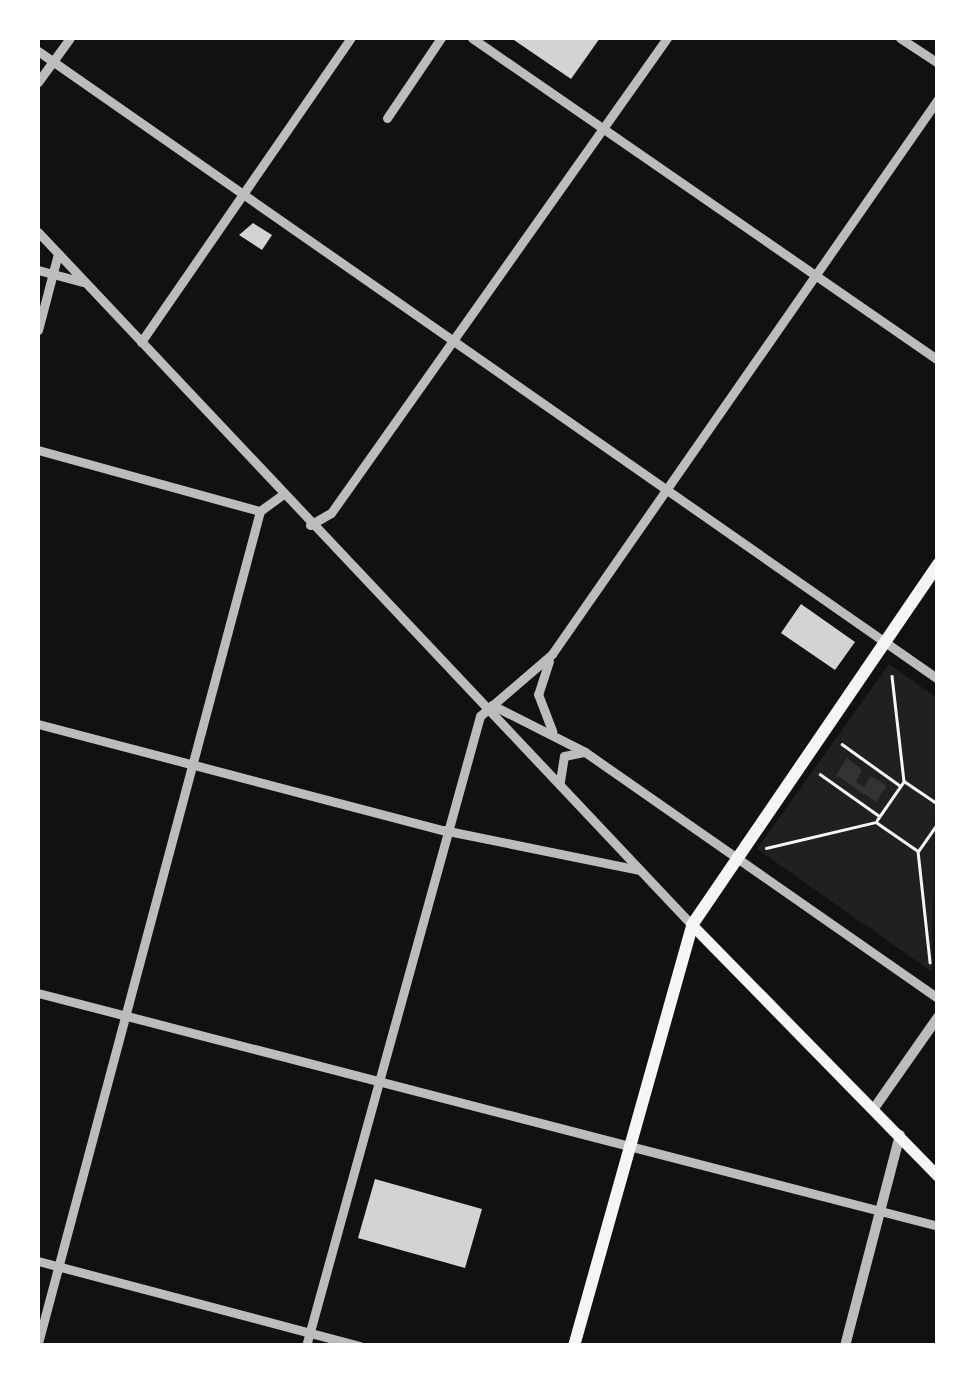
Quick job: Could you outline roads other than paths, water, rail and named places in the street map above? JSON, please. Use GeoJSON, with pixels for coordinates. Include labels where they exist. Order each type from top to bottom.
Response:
{"type":"FeatureCollection","features":[{"type":"Feature","properties":{"kind":"main road"},"geometry":{"type":"LineString","coordinates":[[574,1346],[692,925],[938,564]]}},
{"type":"Feature","properties":{"kind":"main road"},"geometry":{"type":"LineString","coordinates":[[692,925],[875,1107],[938,1176]]}},
{"type":"Feature","properties":{"kind":"street"},"geometry":{"type":"LineString","coordinates":[[38,82],[70,38]]}},
{"type":"Feature","properties":{"kind":"street"},"geometry":{"type":"LineString","coordinates":[[141,342],[350,38]]}},
{"type":"Feature","properties":{"kind":"street"},"geometry":{"type":"LineString","coordinates":[[388,118],[440,38]]}},
{"type":"Feature","properties":{"kind":"street"},"geometry":{"type":"LineString","coordinates":[[472,38],[938,360]]}},
{"type":"Feature","properties":{"kind":"street"},"geometry":{"type":"LineString","coordinates":[[310,525],[332,512],[667,38]]}},
{"type":"Feature","properties":{"kind":"street"},"geometry":{"type":"LineString","coordinates":[[900,38],[938,64]]}},
{"type":"Feature","properties":{"kind":"street"},"geometry":{"type":"LineString","coordinates":[[38,50],[938,679]]}},
{"type":"Feature","properties":{"kind":"street"},"geometry":{"type":"LineString","coordinates":[[553,731],[538,694],[552,654],[938,99]]}},
{"type":"Feature","properties":{"kind":"street"},"geometry":{"type":"LineString","coordinates":[[38,232],[310,525],[489,704],[692,925]]}},
{"type":"Feature","properties":{"kind":"street"},"geometry":{"type":"LineString","coordinates":[[38,330],[58,254]]}},
{"type":"Feature","properties":{"kind":"street"},"geometry":{"type":"LineString","coordinates":[[38,270],[84,282]]}},
{"type":"Feature","properties":{"kind":"street"},"geometry":{"type":"LineString","coordinates":[[38,450],[260,511]]}},
{"type":"Feature","properties":{"kind":"street"},"geometry":{"type":"LineString","coordinates":[[38,1342],[260,511],[282,495]]}},
{"type":"Feature","properties":{"kind":"street"},"geometry":{"type":"LineString","coordinates":[[306,1346],[443,830],[489,704],[552,654]]}},
{"type":"Feature","properties":{"kind":"street"},"geometry":{"type":"LineString","coordinates":[[489,704],[553,731],[938,998]]}},
{"type":"Feature","properties":{"kind":"street"},"geometry":{"type":"LineString","coordinates":[[38,724],[443,830],[640,870]]}},
{"type":"Feature","properties":{"kind":"street"},"geometry":{"type":"LineString","coordinates":[[560,781],[564,756],[585,752]]}},
{"type":"Feature","properties":{"kind":"street"},"geometry":{"type":"LineString","coordinates":[[38,993],[627,1151],[938,1226]]}},
{"type":"Feature","properties":{"kind":"street"},"geometry":{"type":"LineString","coordinates":[[875,1107],[938,1017]]}},
{"type":"Feature","properties":{"kind":"street"},"geometry":{"type":"LineString","coordinates":[[845,1346],[900,1135]]}},
{"type":"Feature","properties":{"kind":"street"},"geometry":{"type":"LineString","coordinates":[[38,1260],[360,1346]]}}]}
